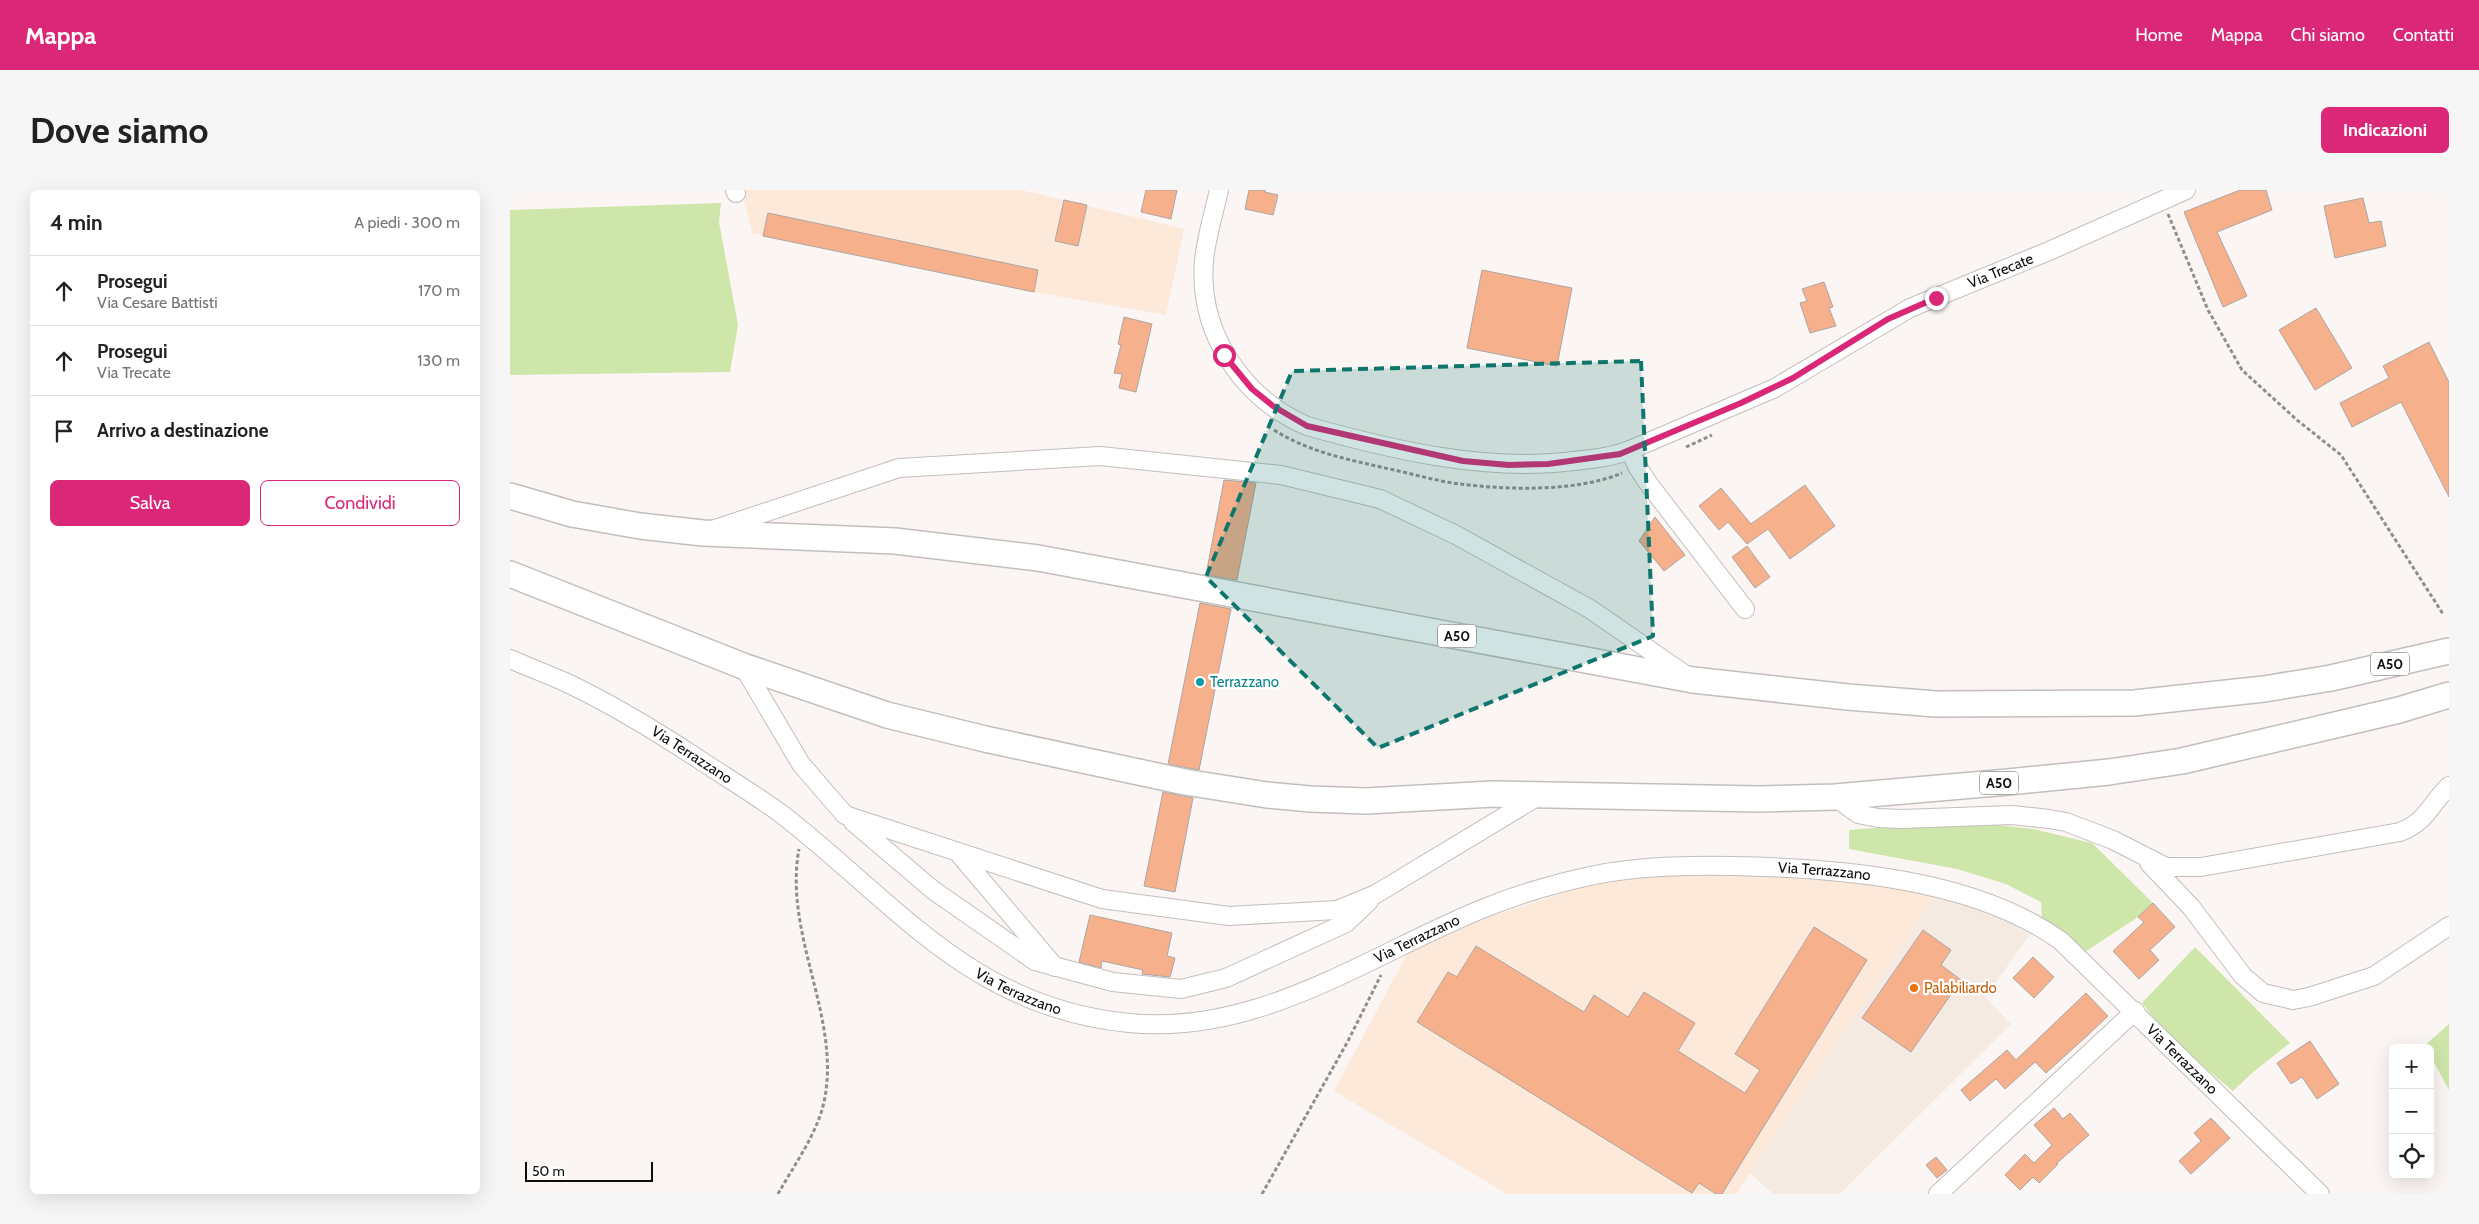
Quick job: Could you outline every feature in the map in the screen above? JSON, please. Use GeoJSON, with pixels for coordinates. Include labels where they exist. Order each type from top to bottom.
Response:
{"type":"FeatureCollection","features":[{"type":"Feature","properties":{"kind":"highway"},"geometry":{"type":"LineString","coordinates":[[510,496],[572,514],[640,526],[703,533]]}},
{"type":"Feature","properties":{"kind":"highway","name":"A50"},"geometry":{"type":"LineString","coordinates":[[703,533],[895,541],[1038,558],[1693,680],[1848,697],[1936,704],[2134,703],[2264,689],[2322,679],[2449,650]]}},
{"type":"Feature","properties":{"kind":"highway"},"geometry":{"type":"LineString","coordinates":[[510,574],[744,666]]}},
{"type":"Feature","properties":{"kind":"highway","name":"A50"},"geometry":{"type":"LineString","coordinates":[[744,666],[887,715],[985,739],[1185,782],[1267,795],[1366,801],[1493,794],[1758,799],[1835,797],[2109,772],[2182,761],[2370,717],[2449,695]]}},
{"type":"Feature","properties":{"kind":"street","name":"Via Trecate"},"geometry":{"type":"LineString","coordinates":[[1219,190],[1206,246],[1204,276],[1209,312],[1219,342],[1231,365],[1252,389],[1296,422],[1336,433],[1454,459],[1500,464],[1548,464],[1608,457],[1634,458],[1776,388],[1910,308],[2049,251],[2186,190]]}},
{"type":"Feature","properties":{"kind":"street"},"geometry":{"type":"LineString","coordinates":[[703,533],[899,468],[1100,456],[1281,475],[1380,499],[1456,536],[1590,609],[1693,680]]}},
{"type":"Feature","properties":{"kind":"street"},"geometry":{"type":"LineString","coordinates":[[1634,458],[1744,609]]}},
{"type":"Feature","properties":{"kind":"street","name":"Via Terrazzano"},"geometry":{"type":"LineString","coordinates":[[510,660],[566,682],[650,728],[718,771],[780,813],[829,853],[897,915],[966,968],[1035,1001],[1082,1015],[1124,1023],[1159,1026],[1201,1022],[1285,1000],[1509,898],[1595,876],[1649,868],[1693,865],[1789,866],[1876,875],[1914,883],[1987,904],[2018,915],[2043,928],[2061,942],[2320,1194]]}},
{"type":"Feature","properties":{"kind":"street"},"geometry":{"type":"LineString","coordinates":[[744,666],[801,764],[845,815],[933,890],[1035,962],[1112,982],[1181,989],[1226,978],[1346,923],[1376,894]]}},
{"type":"Feature","properties":{"kind":"street"},"geometry":{"type":"LineString","coordinates":[[1835,797],[1858,814],[1878,818],[2012,815],[2049,819],[2100,835],[2166,867],[2201,867],[2400,832],[2410,828],[2424,818],[2438,797],[2449,786]]}},
{"type":"Feature","properties":{"kind":"street"},"geometry":{"type":"LineString","coordinates":[[845,815],[1102,899],[1230,916],[1337,910],[1376,894],[1541,795]]}},
{"type":"Feature","properties":{"kind":"street"},"geometry":{"type":"LineString","coordinates":[[960,854],[1055,967]]}},
{"type":"Feature","properties":{"kind":"street"},"geometry":{"type":"LineString","coordinates":[[2142,856],[2191,907],[2243,976],[2263,993],[2293,1000],[2309,998],[2374,976],[2449,926]]}},
{"type":"Feature","properties":{"kind":"street"},"geometry":{"type":"LineString","coordinates":[[1938,1194],[2135,1012]]}},
{"type":"Feature","properties":{"kind":"path"},"geometry":{"type":"LineString","coordinates":[[2160,219],[2168,215],[2208,310],[2242,370],[2297,420],[2341,455],[2443,614]]}},
{"type":"Feature","properties":{"kind":"path"},"geometry":{"type":"LineString","coordinates":[[1273,429],[1296,444],[1323,454],[1458,484],[1510,488],[1591,482],[1634,458]]}},
{"type":"Feature","properties":{"kind":"path"},"geometry":{"type":"LineString","coordinates":[[1683,448],[1718,432]]}},
{"type":"Feature","properties":{"kind":"path"},"geometry":{"type":"LineString","coordinates":[[778,1194],[814,1129],[824,1104],[828,1077],[823,1025],[804,949],[799,918],[796,864]]}},
{"type":"Feature","properties":{"kind":"path"},"geometry":{"type":"LineString","coordinates":[[1262,1194],[1348,1041],[1393,951]]}},
{"type":"Feature","properties":{"kind":"highlighted area"},"geometry":{"type":"Polygon","coordinates":[[[1641,361],[1653,636],[1378,748],[1206,577],[1292,371],[1641,361]]]}},
{"type":"Feature","properties":{"kind":"shaded area"},"geometry":{"type":"Polygon","coordinates":[[[741,190],[1022,190],[1184,229],[1166,315],[1034,292],[752,233],[741,190]]]}},
{"type":"Feature","properties":{"kind":"shaded area"},"geometry":{"type":"Polygon","coordinates":[[[1740,873],[1808,877],[1873,885],[1936,896],[1736,1194],[1507,1194],[1334,1091],[1407,954],[1486,918],[1573,890],[1635,876],[1740,873]]]}},
{"type":"Feature","properties":{"kind":"shaded area"},"geometry":{"type":"Polygon","coordinates":[[[1936,896],[1971,905],[2009,921],[2030,935],[1985,997],[2011,1024],[1840,1194],[1773,1194],[1750,1173],[1936,896]]]}},
{"type":"Feature","properties":{"kind":"green space"},"geometry":{"type":"Polygon","coordinates":[[[721,203],[719,222],[738,325],[730,372],[510,375],[510,210],[721,203]]]}},
{"type":"Feature","properties":{"kind":"green space"},"geometry":{"type":"Polygon","coordinates":[[[1959,821],[2033,829],[2092,843],[2153,903],[2138,917],[2085,952],[2042,920],[2041,902],[2006,884],[1957,869],[1849,849],[1849,830],[1959,821]]]}},
{"type":"Feature","properties":{"kind":"green space"},"geometry":{"type":"Polygon","coordinates":[[[2195,947],[2290,1043],[2252,1073],[2233,1091],[2169,1038],[2142,1003],[2195,947]]]}},
{"type":"Feature","properties":{"kind":"green space"},"geometry":{"type":"Polygon","coordinates":[[[2449,1024],[2449,1090],[2434,1062],[2434,1044],[2426,1044],[2449,1024]]]}},
{"type":"Feature","properties":{"kind":"building"},"geometry":{"type":"Polygon","coordinates":[[[1146,190],[1177,190],[1171,219],[1141,212],[1146,190]]]}},
{"type":"Feature","properties":{"kind":"building"},"geometry":{"type":"Polygon","coordinates":[[[1249,190],[1265,190],[1265,192],[1278,195],[1273,215],[1245,209],[1249,190]]]}},
{"type":"Feature","properties":{"kind":"building"},"geometry":{"type":"Polygon","coordinates":[[[2240,190],[2266,190],[2272,210],[2217,232],[2247,296],[2223,307],[2184,212],[2240,190]]]}},
{"type":"Feature","properties":{"kind":"building"},"geometry":{"type":"Polygon","coordinates":[[[2363,198],[2369,223],[2381,221],[2386,246],[2335,258],[2324,206],[2363,198]]]}},
{"type":"Feature","properties":{"kind":"building"},"geometry":{"type":"Polygon","coordinates":[[[1064,200],[1087,205],[1078,246],[1055,241],[1064,200]]]}},
{"type":"Feature","properties":{"kind":"building"},"geometry":{"type":"Polygon","coordinates":[[[768,213],[1038,270],[1034,292],[763,236],[768,213]]]}},
{"type":"Feature","properties":{"kind":"building"},"geometry":{"type":"Polygon","coordinates":[[[1482,270],[1572,288],[1557,366],[1467,348],[1482,270]]]}},
{"type":"Feature","properties":{"kind":"building"},"geometry":{"type":"Polygon","coordinates":[[[1824,282],[1833,307],[1829,308],[1836,326],[1810,333],[1800,303],[1807,301],[1802,289],[1824,282]]]}},
{"type":"Feature","properties":{"kind":"building"},"geometry":{"type":"Polygon","coordinates":[[[2316,308],[2352,368],[2315,390],[2279,330],[2316,308]]]}},
{"type":"Feature","properties":{"kind":"building"},"geometry":{"type":"Polygon","coordinates":[[[1124,317],[1152,324],[1136,392],[1119,388],[1122,374],[1114,373],[1121,345],[1118,344],[1124,317]]]}},
{"type":"Feature","properties":{"kind":"building"},"geometry":{"type":"Polygon","coordinates":[[[2429,342],[2449,382],[2449,497],[2401,402],[2352,427],[2340,403],[2389,378],[2383,366],[2429,342]]]}},
{"type":"Feature","properties":{"kind":"building"},"geometry":{"type":"Polygon","coordinates":[[[1224,480],[1256,483],[1237,580],[1206,575],[1224,480]]]}},
{"type":"Feature","properties":{"kind":"building"},"geometry":{"type":"Polygon","coordinates":[[[1805,485],[1835,526],[1790,559],[1768,529],[1747,544],[1728,522],[1719,530],[1699,506],[1721,488],[1751,524],[1805,485]]]}},
{"type":"Feature","properties":{"kind":"building"},"geometry":{"type":"Polygon","coordinates":[[[1655,517],[1685,555],[1664,571],[1639,541],[1655,517]]]}},
{"type":"Feature","properties":{"kind":"building"},"geometry":{"type":"Polygon","coordinates":[[[1747,546],[1770,577],[1755,588],[1732,557],[1747,546]]]}},
{"type":"Feature","properties":{"kind":"building"},"geometry":{"type":"Polygon","coordinates":[[[1200,603],[1231,609],[1199,770],[1168,764],[1200,603]]]}},
{"type":"Feature","properties":{"kind":"building"},"geometry":{"type":"Polygon","coordinates":[[[1163,792],[1193,798],[1175,892],[1144,886],[1163,792]]]}},
{"type":"Feature","properties":{"kind":"building"},"geometry":{"type":"Polygon","coordinates":[[[2153,903],[2175,927],[2150,950],[2159,960],[2139,979],[2113,951],[2144,922],[2138,917],[2153,903]]]}},
{"type":"Feature","properties":{"kind":"building"},"geometry":{"type":"Polygon","coordinates":[[[1090,915],[1172,933],[1167,956],[1175,958],[1170,977],[1142,974],[1143,970],[1102,961],[1101,968],[1079,962],[1090,915]]]}},
{"type":"Feature","properties":{"kind":"building"},"geometry":{"type":"Polygon","coordinates":[[[1814,927],[1867,960],[1722,1194],[1716,1194],[1699,1183],[1692,1193],[1417,1022],[1448,972],[1457,977],[1476,946],[1584,1012],[1594,995],[1628,1017],[1644,992],[1695,1023],[1678,1051],[1745,1093],[1760,1070],[1735,1054],[1814,927]]]}},
{"type":"Feature","properties":{"kind":"building"},"geometry":{"type":"Polygon","coordinates":[[[1923,930],[1951,950],[1941,965],[1961,980],[1911,1052],[1862,1018],[1923,930]]]}},
{"type":"Feature","properties":{"kind":"building"},"geometry":{"type":"Polygon","coordinates":[[[2033,957],[2054,977],[2034,998],[2013,978],[2033,957]]]}},
{"type":"Feature","properties":{"kind":"building"},"geometry":{"type":"Polygon","coordinates":[[[2086,993],[2108,1016],[2088,1035],[2046,1073],[2035,1062],[2005,1089],[1996,1079],[1970,1101],[1961,1090],[2007,1050],[2016,1060],[2086,993]]]}},
{"type":"Feature","properties":{"kind":"building"},"geometry":{"type":"Polygon","coordinates":[[[2310,1041],[2339,1084],[2317,1099],[2302,1077],[2291,1084],[2277,1063],[2310,1041]]]}},
{"type":"Feature","properties":{"kind":"building"},"geometry":{"type":"Polygon","coordinates":[[[2054,1108],[2063,1119],[2070,1113],[2089,1135],[2057,1163],[2039,1183],[2033,1177],[2020,1190],[2005,1175],[2025,1154],[2034,1163],[2052,1145],[2034,1125],[2054,1108]]]}},
{"type":"Feature","properties":{"kind":"building"},"geometry":{"type":"Polygon","coordinates":[[[2211,1118],[2230,1138],[2191,1174],[2179,1161],[2201,1141],[2194,1133],[2211,1118]]]}},
{"type":"Feature","properties":{"kind":"building"},"geometry":{"type":"Polygon","coordinates":[[[1936,1157],[1947,1170],[1937,1178],[1926,1165],[1936,1157]]]}},
{"type":"Feature","properties":{"kind":"place","name":"Terrazzano"},"geometry":{"type":"Point","coordinates":[1200,682]}},
{"type":"Feature","properties":{"kind":"place","name":"Palabiliardo"},"geometry":{"type":"Point","coordinates":[1914,988]}},
{"type":"Feature","properties":{"kind":"route"},"geometry":{"type":"LineString","coordinates":[[1224,355],[1237,374],[1252,389],[1296,422],[1307,426],[1463,461],[1509,465],[1548,464],[1620,454],[1741,403],[1776,388],[1888,319],[1936,298]]}}]}
